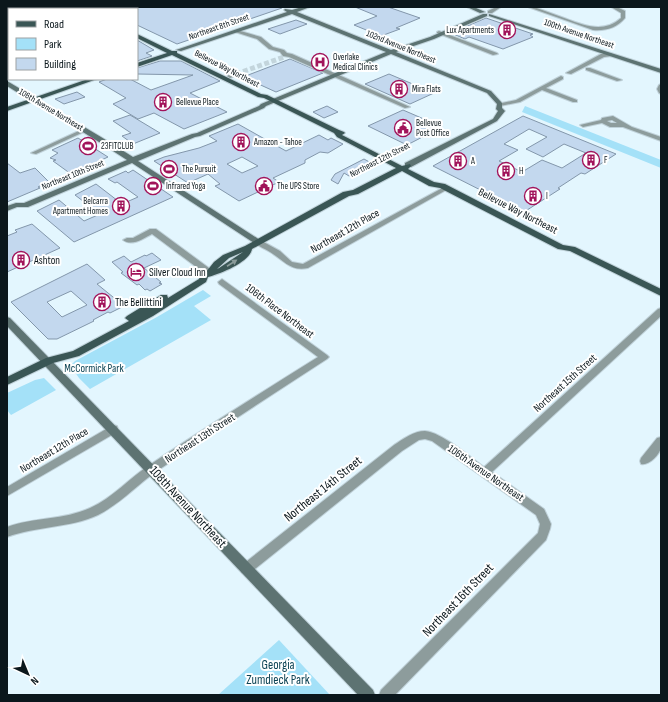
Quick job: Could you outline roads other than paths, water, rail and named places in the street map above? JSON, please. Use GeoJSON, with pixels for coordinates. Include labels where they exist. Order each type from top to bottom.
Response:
{"type":"FeatureCollection","features":[{"type":"Feature","properties":{"kind":"main road","name":"Northeast 8th Street"},"geometry":{"type":"LineString","coordinates":[[138,60],[237,31],[296,7]]}},
{"type":"Feature","properties":{"kind":"main road","name":"Northeast 8th Street"},"geometry":{"type":"LineString","coordinates":[[138,64],[173,50],[289,11],[306,7]]}},
{"type":"Feature","properties":{"kind":"main road","name":"100th Avenue Northeast"},"geometry":{"type":"LineString","coordinates":[[470,7],[661,72]]}},
{"type":"Feature","properties":{"kind":"main road","name":"102nd Avenue Northeast"},"geometry":{"type":"LineString","coordinates":[[289,11],[489,92],[499,106]]}},
{"type":"Feature","properties":{"kind":"main road","name":"Northeast 10th Street"},"geometry":{"type":"LineString","coordinates":[[194,135],[194,132],[252,107],[273,101],[486,13]]}},
{"type":"Feature","properties":{"kind":"main road","name":"Bellevue Way Northeast"},"geometry":{"type":"LineString","coordinates":[[138,31],[260,96],[265,96]]}},
{"type":"Feature","properties":{"kind":"main road","name":"Bellevue Way Northeast"},"geometry":{"type":"LineString","coordinates":[[138,36],[233,75],[265,94],[265,96],[273,101],[337,132],[339,136],[437,180],[444,187],[561,247],[572,249],[661,293]]}},
{"type":"Feature","properties":{"kind":"main road"},"geometry":{"type":"LineString","coordinates":[[7,109],[78,80]]}},
{"type":"Feature","properties":{"kind":"main road"},"geometry":{"type":"LineString","coordinates":[[7,104],[91,80]]}},
{"type":"Feature","properties":{"kind":"main road","name":"106th Avenue Northeast"},"geometry":{"type":"LineString","coordinates":[[7,83],[134,160],[257,242]]}},
{"type":"Feature","properties":{"kind":"main road","name":"Northeast 10th Street"},"geometry":{"type":"LineString","coordinates":[[7,209],[16,205],[25,204],[194,135],[198,135],[262,107],[263,105]]}},
{"type":"Feature","properties":{"kind":"main road","name":"Northeast 12th Street"},"geometry":{"type":"LineString","coordinates":[[7,381],[48,362],[68,355],[71,349],[124,322],[198,277],[222,270],[247,253],[248,248],[257,242],[346,194],[350,189],[402,165],[457,139],[495,120],[502,111],[499,106],[472,124],[402,165]]}},
{"type":"Feature","properties":{"kind":"main road"},"geometry":{"type":"LineString","coordinates":[[457,139],[460,135],[472,127],[472,124]]}},
{"type":"Feature","properties":{"kind":"main road","name":"Northeast 10th Street"},"geometry":{"type":"LineString","coordinates":[[7,214],[25,204]]}},
{"type":"Feature","properties":{"kind":"main road","name":"Bellevue Way Northeast"},"geometry":{"type":"LineString","coordinates":[[561,247],[567,253],[661,300]]}},
{"type":"Feature","properties":{"kind":"main road","name":"108th Avenue Northeast"},"geometry":{"type":"LineString","coordinates":[[7,320],[368,695]]}},
{"type":"Feature","properties":{"kind":"street"},"geometry":{"type":"LineString","coordinates":[[486,13],[499,7]]}},
{"type":"Feature","properties":{"kind":"street"},"geometry":{"type":"LineString","coordinates":[[530,7],[593,29],[602,29],[616,24],[624,16],[623,12],[613,7]]}},
{"type":"Feature","properties":{"kind":"street"},"geometry":{"type":"LineString","coordinates":[[237,31],[259,38],[271,48],[282,51],[285,56],[290,55],[407,107]]}},
{"type":"Feature","properties":{"kind":"street"},"geometry":{"type":"LineString","coordinates":[[441,32],[495,54]]}},
{"type":"Feature","properties":{"kind":"street"},"geometry":{"type":"LineString","coordinates":[[581,71],[609,57],[610,54]]}},
{"type":"Feature","properties":{"kind":"street"},"geometry":{"type":"LineString","coordinates":[[569,73],[603,55],[610,54]]}},
{"type":"Feature","properties":{"kind":"street"},"geometry":{"type":"LineString","coordinates":[[588,68],[619,80]]}},
{"type":"Feature","properties":{"kind":"street","name":"Northeast 12th Street"},"geometry":{"type":"LineString","coordinates":[[499,106],[518,101],[561,78]]}},
{"type":"Feature","properties":{"kind":"street"},"geometry":{"type":"LineString","coordinates":[[661,86],[661,92]]}},
{"type":"Feature","properties":{"kind":"street"},"geometry":{"type":"LineString","coordinates":[[541,88],[575,101]]}},
{"type":"Feature","properties":{"kind":"street"},"geometry":{"type":"LineString","coordinates":[[583,125],[603,121],[614,126],[622,125],[661,139]]}},
{"type":"Feature","properties":{"kind":"street"},"geometry":{"type":"LineString","coordinates":[[34,153],[85,130]]}},
{"type":"Feature","properties":{"kind":"street","name":"Northeast 12th Place"},"geometry":{"type":"LineString","coordinates":[[257,242],[276,253],[289,264],[294,266],[305,266],[444,187]]}},
{"type":"Feature","properties":{"kind":"street"},"geometry":{"type":"LineString","coordinates":[[127,240],[134,240],[153,231],[207,274]]}},
{"type":"Feature","properties":{"kind":"street","name":"106th Place Northeast"},"geometry":{"type":"LineString","coordinates":[[222,282],[324,357]]}},
{"type":"Feature","properties":{"kind":"street","name":"Northeast 15th Street"},"geometry":{"type":"LineString","coordinates":[[485,472],[661,312]]}},
{"type":"Feature","properties":{"kind":"street","name":"Northeast 13th Street"},"geometry":{"type":"LineString","coordinates":[[7,532],[28,524],[81,517],[95,511],[152,469],[324,357]]}},
{"type":"Feature","properties":{"kind":"street","name":"Northeast 12th Place"},"geometry":{"type":"LineString","coordinates":[[7,492],[113,429]]}},
{"type":"Feature","properties":{"kind":"street","name":"106th Avenue Northeast"},"geometry":{"type":"LineString","coordinates":[[420,435],[432,436],[436,438],[534,507],[540,512],[546,522]]}},
{"type":"Feature","properties":{"kind":"street","name":"Northeast 14th Street"},"geometry":{"type":"LineString","coordinates":[[246,569],[408,440],[420,435]]}},
{"type":"Feature","properties":{"kind":"street"},"geometry":{"type":"LineString","coordinates":[[645,461],[661,441]]}},
{"type":"Feature","properties":{"kind":"street","name":"Northeast 16th Street"},"geometry":{"type":"LineString","coordinates":[[386,695],[542,536],[545,530],[546,522]]}},
{"type":"Feature","properties":{"kind":"tunnel"},"geometry":{"type":"LineString","coordinates":[[236,74],[284,57]]}},
{"type":"Feature","properties":{"kind":"place","name":"Lux Apartments"},"geometry":{"type":"Point","coordinates":[507,30]}},
{"type":"Feature","properties":{"kind":"place","name":"Overlake Medical Clinics"},"geometry":{"type":"Point","coordinates":[320,62]}},
{"type":"Feature","properties":{"kind":"place","name":"Mira Flats"},"geometry":{"type":"Point","coordinates":[399,89]}},
{"type":"Feature","properties":{"kind":"place","name":"Bellevue Place"},"geometry":{"type":"Point","coordinates":[163,102]}},
{"type":"Feature","properties":{"kind":"place","name":"Bellevue Post Office"},"geometry":{"type":"Point","coordinates":[403,128]}},
{"type":"Feature","properties":{"kind":"place","name":"Amazon - Tahoe"},"geometry":{"type":"Point","coordinates":[241,142]}},
{"type":"Feature","properties":{"kind":"place","name":"23FITCLUB"},"geometry":{"type":"Point","coordinates":[88,146]}},
{"type":"Feature","properties":{"kind":"place","name":"F"},"geometry":{"type":"Point","coordinates":[591,160]}},
{"type":"Feature","properties":{"kind":"place","name":"A"},"geometry":{"type":"Point","coordinates":[458,161]}},
{"type":"Feature","properties":{"kind":"place","name":"The Pursuit"},"geometry":{"type":"Point","coordinates":[169,169]}},
{"type":"Feature","properties":{"kind":"place","name":"H"},"geometry":{"type":"Point","coordinates":[506,171]}},
{"type":"Feature","properties":{"kind":"place","name":"Infrared Yoga"},"geometry":{"type":"Point","coordinates":[153,186]}},
{"type":"Feature","properties":{"kind":"place","name":"The UPS Store"},"geometry":{"type":"Point","coordinates":[264,186]}},
{"type":"Feature","properties":{"kind":"place","name":"I"},"geometry":{"type":"Point","coordinates":[533,196]}},
{"type":"Feature","properties":{"kind":"place","name":"Belcarra Apartment Homes"},"geometry":{"type":"Point","coordinates":[121,206]}},
{"type":"Feature","properties":{"kind":"place","name":"Ashton"},"geometry":{"type":"Point","coordinates":[21,260]}},
{"type":"Feature","properties":{"kind":"place","name":"Silver Cloud Inn"},"geometry":{"type":"Point","coordinates":[136,272]}},
{"type":"Feature","properties":{"kind":"place","name":"The Bellittini"},"geometry":{"type":"Point","coordinates":[102,302]}},
{"type":"Feature","properties":{"kind":"park label","name":"McCormick Park"},"geometry":{"type":"Point","coordinates":[94,368]}},
{"type":"Feature","properties":{"kind":"park label","name":"Georgia Zumdieck Park"},"geometry":{"type":"Point","coordinates":[278,672]}}]}
